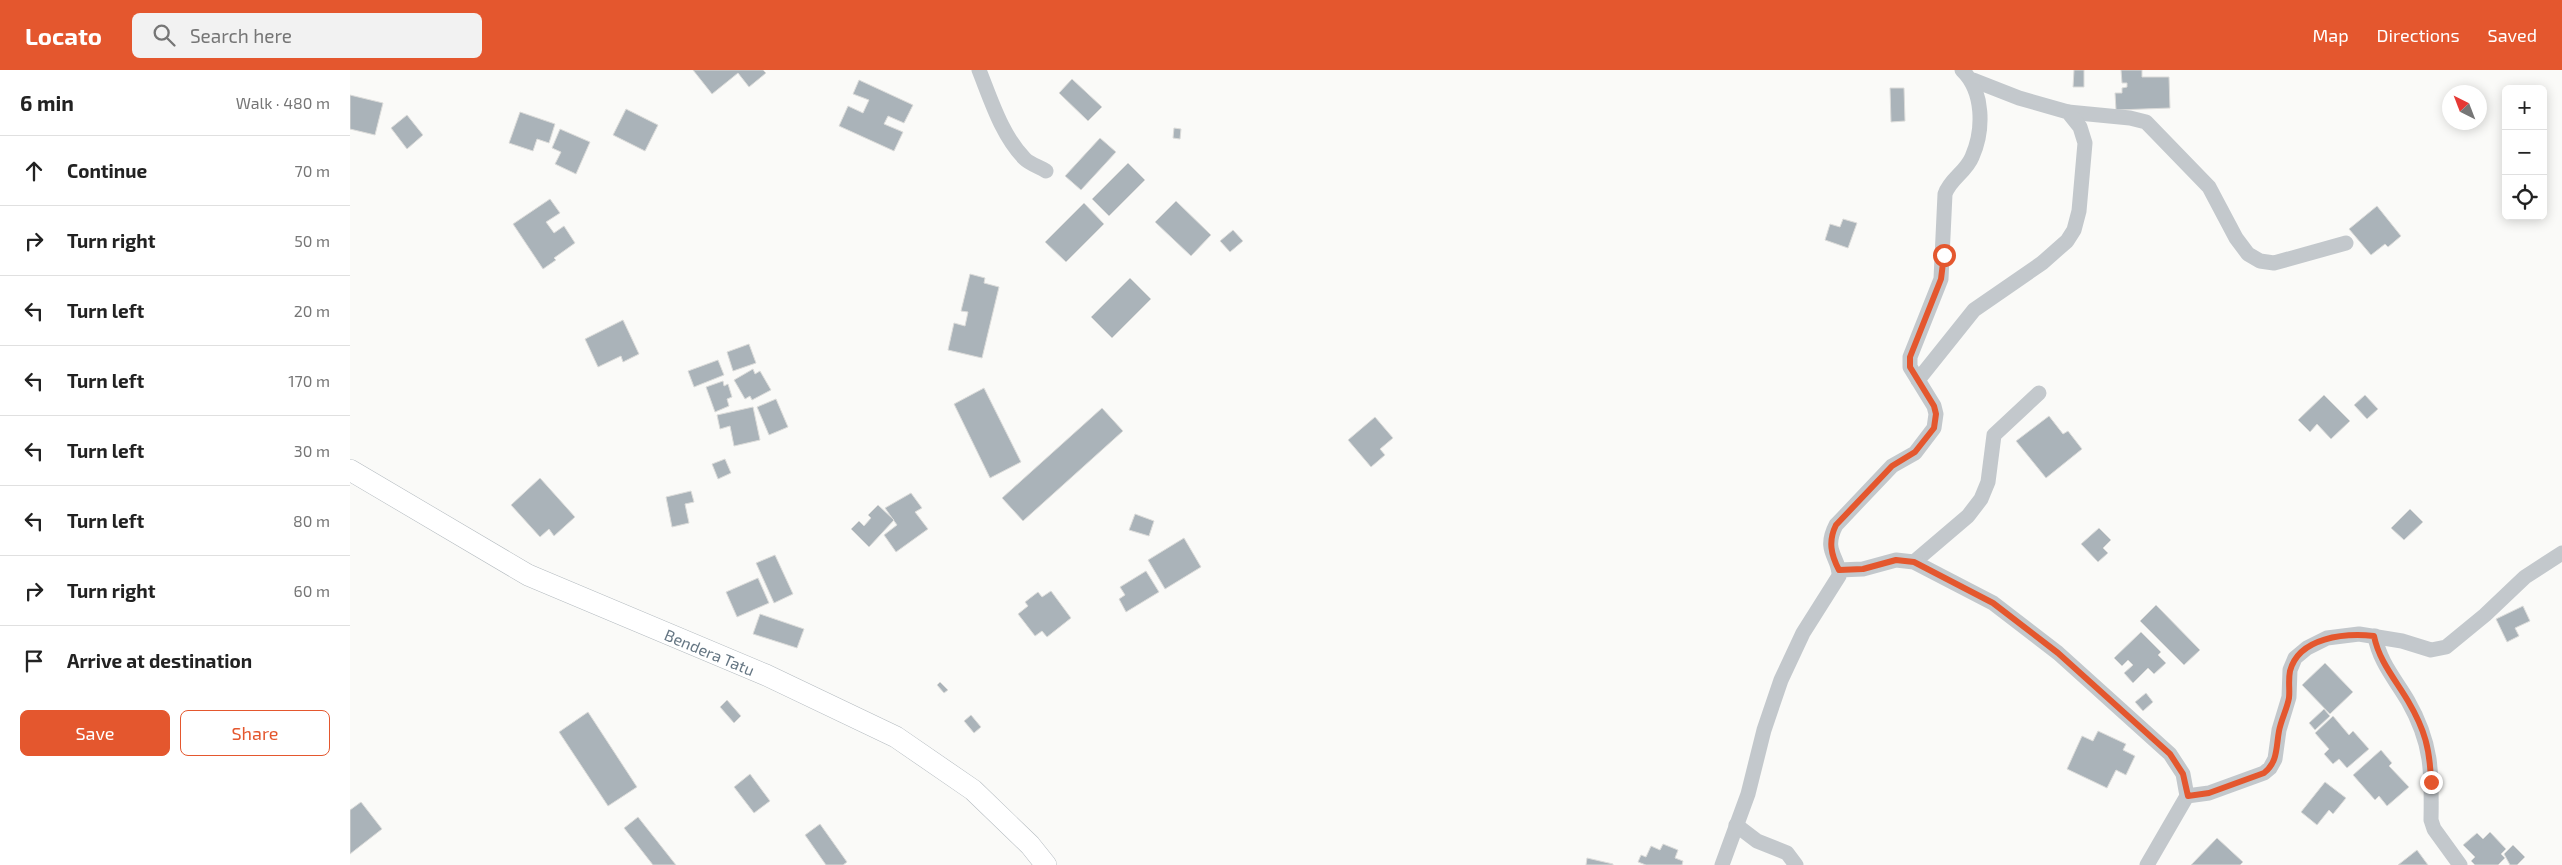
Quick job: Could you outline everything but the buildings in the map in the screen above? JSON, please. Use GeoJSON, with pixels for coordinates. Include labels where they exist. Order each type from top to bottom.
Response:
{"type":"FeatureCollection","features":[{"type":"Feature","properties":{"kind":"main road","name":"Bendera Tatu"},"geometry":{"type":"LineString","coordinates":[[350,470],[528,575],[749,667],[896,737],[972,790],[1030,845],[1046,865]]}},
{"type":"Feature","properties":{"kind":"street"},"geometry":{"type":"LineString","coordinates":[[979,70],[1007,134],[1026,160],[1046,170]]}},
{"type":"Feature","properties":{"kind":"street"},"geometry":{"type":"LineString","coordinates":[[1967,75],[2019,98],[2068,112],[2130,118],[2146,122],[2209,187],[2236,238],[2248,254],[2260,261],[2274,263],[2346,243]]}},
{"type":"Feature","properties":{"kind":"street"},"geometry":{"type":"LineString","coordinates":[[1722,865],[1748,794],[1764,730],[1781,680],[1803,633],[1835,584],[1839,570],[1834,560],[1830,542],[1831,535],[1836,525],[1892,466],[1915,452],[1934,428],[1936,414],[1934,406],[1910,367],[1910,357],[1941,279],[1945,194],[1948,185],[1962,172],[1972,158],[1981,117],[1967,75]]}},
{"type":"Feature","properties":{"kind":"street"},"geometry":{"type":"LineString","coordinates":[[1918,380],[1974,310],[2042,263],[2067,241],[2074,230],[2079,211],[2085,143],[2080,127],[2068,112]]}},
{"type":"Feature","properties":{"kind":"street"},"geometry":{"type":"LineString","coordinates":[[1914,562],[1968,516],[1988,482],[1994,435],[2039,393]]}},
{"type":"Feature","properties":{"kind":"street"},"geometry":{"type":"LineString","coordinates":[[2188,796],[2209,793],[2264,773],[2270,768],[2275,759],[2279,730],[2289,697],[2288,682],[2296,658],[2307,648],[2327,638],[2359,634],[2402,641],[2431,650],[2446,647],[2485,615],[2525,577],[2562,553]]}},
{"type":"Feature","properties":{"kind":"street"},"geometry":{"type":"LineString","coordinates":[[1839,570],[1863,569],[1896,560],[1914,562],[1993,603],[2058,653],[2170,754],[2183,774],[2188,796],[2147,865]]}},
{"type":"Feature","properties":{"kind":"street"},"geometry":{"type":"LineString","coordinates":[[2374,636],[2377,651],[2408,701],[2430,752],[2431,820],[2434,829],[2460,865]]}},
{"type":"Feature","properties":{"kind":"street"},"geometry":{"type":"LineString","coordinates":[[1736,825],[1757,841],[1787,853],[1796,865]]}},
{"type":"Feature","properties":{"kind":"route"},"geometry":{"type":"LineString","coordinates":[[1944,255],[1941,279],[1913,344],[1910,357],[1910,367],[1934,406],[1936,414],[1934,428],[1915,452],[1892,466],[1836,525],[1830,542],[1834,560],[1839,570],[1863,569],[1896,560],[1914,562],[1993,603],[2058,653],[2170,754],[2183,774],[2188,796],[2209,793],[2264,773],[2270,768],[2275,759],[2279,730],[2289,697],[2288,682],[2290,670],[2296,658],[2307,648],[2327,638],[2359,634],[2374,636],[2377,651],[2419,722],[2430,752],[2431,782]]}}]}
